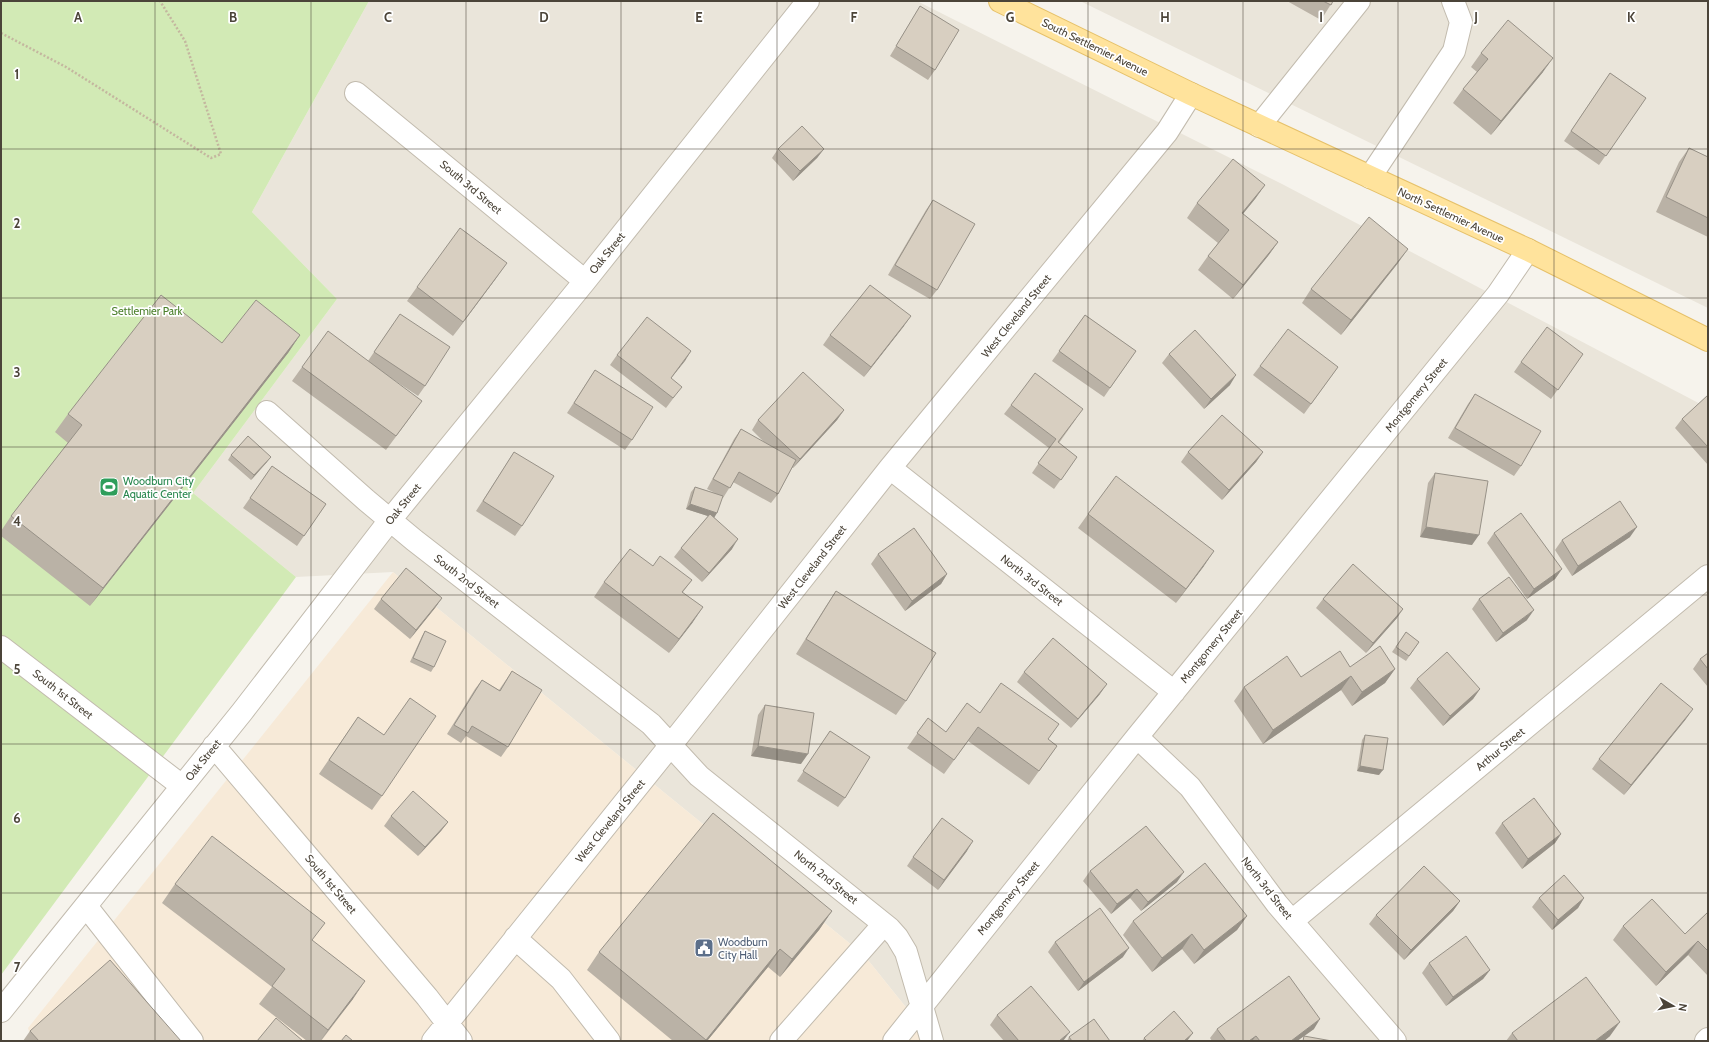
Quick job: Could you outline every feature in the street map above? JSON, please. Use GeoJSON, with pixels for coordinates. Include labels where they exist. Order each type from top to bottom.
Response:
{"type":"FeatureCollection","features":[{"type":"Feature","properties":{"kind":"main road","name":"South Settlemier Avenue"},"geometry":{"type":"LineString","coordinates":[[1000,1],[1191,94]]}},
{"type":"Feature","properties":{"kind":"main road","name":"North Settlemier Avenue"},"geometry":{"type":"LineString","coordinates":[[1191,94],[1528,250],[1708,340]]}},
{"type":"Feature","properties":{"kind":"street","name":"Oak Street"},"geometry":{"type":"LineString","coordinates":[[1,1011],[214,746],[390,520],[585,281],[808,1]]}},
{"type":"Feature","properties":{"kind":"street"},"geometry":{"type":"LineString","coordinates":[[1259,126],[1359,1]]}},
{"type":"Feature","properties":{"kind":"street"},"geometry":{"type":"LineString","coordinates":[[1370,177],[1454,51],[1461,22],[1454,1]]}},
{"type":"Feature","properties":{"kind":"street","name":"South 3rd Street"},"geometry":{"type":"LineString","coordinates":[[356,92],[585,281]]}},
{"type":"Feature","properties":{"kind":"street","name":"West Cleveland Street"},"geometry":{"type":"LineString","coordinates":[[432,1041],[670,746],[890,468],[1167,132],[1191,94]]}},
{"type":"Feature","properties":{"kind":"street","name":"Montgomery Street"},"geometry":{"type":"LineString","coordinates":[[894,1041],[1137,737],[1498,294],[1528,250]]}},
{"type":"Feature","properties":{"kind":"street","name":"South 2nd Street"},"geometry":{"type":"LineString","coordinates":[[267,412],[390,520],[651,724],[670,746]]}},
{"type":"Feature","properties":{"kind":"street","name":"North 3rd Street"},"geometry":{"type":"LineString","coordinates":[[890,468],[1174,692]]}},
{"type":"Feature","properties":{"kind":"street","name":"Arthur Street"},"geometry":{"type":"LineString","coordinates":[[1292,921],[1708,576]]}},
{"type":"Feature","properties":{"kind":"street","name":"South 1st Street"},"geometry":{"type":"LineString","coordinates":[[1,647],[182,786]]}},
{"type":"Feature","properties":{"kind":"street","name":"North 3rd Street"},"geometry":{"type":"LineString","coordinates":[[1137,737],[1190,788],[1267,891],[1395,1041]]}},
{"type":"Feature","properties":{"kind":"street","name":"South 1st Street"},"geometry":{"type":"LineString","coordinates":[[214,746],[461,1041]]}},
{"type":"Feature","properties":{"kind":"street","name":"North 2nd Street"},"geometry":{"type":"LineString","coordinates":[[670,746],[699,776],[884,924],[897,937],[906,952],[932,1041]]}},
{"type":"Feature","properties":{"kind":"street"},"geometry":{"type":"LineString","coordinates":[[86,906],[192,1041]]}},
{"type":"Feature","properties":{"kind":"street"},"geometry":{"type":"LineString","coordinates":[[781,1041],[884,924]]}},
{"type":"Feature","properties":{"kind":"street"},"geometry":{"type":"LineString","coordinates":[[515,938],[561,979],[609,1041]]}},
{"type":"Feature","properties":{"kind":"path"},"geometry":{"type":"LineString","coordinates":[[1,33],[66,67],[211,158],[221,154],[184,41],[160,1]]}},
{"type":"Feature","properties":{"kind":"shaded area"},"geometry":{"type":"Polygon","coordinates":[[[369,1],[917,1],[1282,184],[1708,408],[1708,1041],[933,1041],[864,955],[393,572],[296,577],[193,493],[337,299],[252,212],[369,1]]]}},
{"type":"Feature","properties":{"kind":"shaded area"},"geometry":{"type":"Polygon","coordinates":[[[1080,1],[1708,1],[1708,308],[1080,1]]]}},
{"type":"Feature","properties":{"kind":"shaded area"},"geometry":{"type":"Polygon","coordinates":[[[393,572],[864,955],[933,1041],[32,1041],[28,1028],[393,572]]]}},
{"type":"Feature","properties":{"kind":"green space","name":"Settlemier Park"},"geometry":{"type":"Polygon","coordinates":[[[1,1],[369,1],[252,212],[337,299],[193,493],[296,577],[1,975],[1,1]]]}},
{"type":"Feature","properties":{"kind":"building"},"geometry":{"type":"Polygon","coordinates":[[[1323,1],[1333,1],[1331,5],[1323,1]]]}},
{"type":"Feature","properties":{"kind":"building"},"geometry":{"type":"Polygon","coordinates":[[[920,6],[959,30],[935,70],[896,46],[920,6]]]}},
{"type":"Feature","properties":{"kind":"building"},"geometry":{"type":"Polygon","coordinates":[[[1508,20],[1553,58],[1501,121],[1463,89],[1488,59],[1481,53],[1508,20]]]}},
{"type":"Feature","properties":{"kind":"building"},"geometry":{"type":"Polygon","coordinates":[[[1610,73],[1646,98],[1606,156],[1571,131],[1610,73]]]}},
{"type":"Feature","properties":{"kind":"building"},"geometry":{"type":"Polygon","coordinates":[[[802,126],[824,149],[800,171],[778,149],[802,126]]]}},
{"type":"Feature","properties":{"kind":"building"},"geometry":{"type":"Polygon","coordinates":[[[1689,148],[1708,157],[1708,218],[1666,197],[1689,148]]]}},
{"type":"Feature","properties":{"kind":"building"},"geometry":{"type":"Polygon","coordinates":[[[1233,159],[1265,185],[1242,213],[1278,242],[1243,285],[1208,256],[1229,230],[1197,203],[1233,159]]]}},
{"type":"Feature","properties":{"kind":"building"},"geometry":{"type":"Polygon","coordinates":[[[933,200],[975,224],[937,290],[895,265],[933,200]]]}},
{"type":"Feature","properties":{"kind":"building"},"geometry":{"type":"Polygon","coordinates":[[[1369,217],[1408,249],[1351,320],[1311,289],[1369,217]]]}},
{"type":"Feature","properties":{"kind":"building"},"geometry":{"type":"Polygon","coordinates":[[[460,228],[507,263],[463,322],[417,287],[460,228]]]}},
{"type":"Feature","properties":{"kind":"building"},"geometry":{"type":"Polygon","coordinates":[[[870,285],[911,316],[871,367],[830,335],[870,285]]]}},
{"type":"Feature","properties":{"kind":"building","name":"Woodburn City Aquatic Center"},"geometry":{"type":"Polygon","coordinates":[[[161,295],[222,343],[256,300],[300,335],[103,588],[11,516],[82,425],[68,414],[161,295]]]}},
{"type":"Feature","properties":{"kind":"building"},"geometry":{"type":"Polygon","coordinates":[[[400,314],[450,347],[425,386],[374,352],[400,314]]]}},
{"type":"Feature","properties":{"kind":"building"},"geometry":{"type":"Polygon","coordinates":[[[1085,315],[1136,351],[1110,388],[1059,351],[1085,315]]]}},
{"type":"Feature","properties":{"kind":"building"},"geometry":{"type":"Polygon","coordinates":[[[647,317],[691,351],[671,378],[682,387],[673,398],[617,355],[647,317]]]}},
{"type":"Feature","properties":{"kind":"building"},"geometry":{"type":"Polygon","coordinates":[[[1547,327],[1583,354],[1558,390],[1521,362],[1547,327]]]}},
{"type":"Feature","properties":{"kind":"building"},"geometry":{"type":"Polygon","coordinates":[[[1288,329],[1338,367],[1311,404],[1260,366],[1288,329]]]}},
{"type":"Feature","properties":{"kind":"building"},"geometry":{"type":"Polygon","coordinates":[[[1195,330],[1236,375],[1211,399],[1169,354],[1195,330]]]}},
{"type":"Feature","properties":{"kind":"building"},"geometry":{"type":"Polygon","coordinates":[[[328,331],[422,401],[396,436],[302,367],[328,331]]]}},
{"type":"Feature","properties":{"kind":"building"},"geometry":{"type":"Polygon","coordinates":[[[595,370],[653,407],[632,440],[574,403],[595,370]]]}},
{"type":"Feature","properties":{"kind":"building"},"geometry":{"type":"Polygon","coordinates":[[[803,372],[844,410],[800,459],[758,420],[803,372]]]}},
{"type":"Feature","properties":{"kind":"building"},"geometry":{"type":"Polygon","coordinates":[[[1035,373],[1083,409],[1058,442],[1077,457],[1061,480],[1038,463],[1056,439],[1011,405],[1035,373]]]}},
{"type":"Feature","properties":{"kind":"building"},"geometry":{"type":"Polygon","coordinates":[[[1475,394],[1541,431],[1521,466],[1455,428],[1475,394]]]}},
{"type":"Feature","properties":{"kind":"building"},"geometry":{"type":"Polygon","coordinates":[[[1708,395],[1708,447],[1682,419],[1708,395]]]}},
{"type":"Feature","properties":{"kind":"building"},"geometry":{"type":"Polygon","coordinates":[[[1222,415],[1263,452],[1229,490],[1188,452],[1222,415]]]}},
{"type":"Feature","properties":{"kind":"building"},"geometry":{"type":"Polygon","coordinates":[[[741,429],[796,460],[778,494],[739,472],[730,488],[713,479],[741,429]]]}},
{"type":"Feature","properties":{"kind":"building"},"geometry":{"type":"Polygon","coordinates":[[[248,436],[271,457],[254,475],[231,455],[248,436]]]}},
{"type":"Feature","properties":{"kind":"building"},"geometry":{"type":"Polygon","coordinates":[[[514,452],[554,476],[522,526],[483,501],[514,452]]]}},
{"type":"Feature","properties":{"kind":"building"},"geometry":{"type":"Polygon","coordinates":[[[272,466],[326,504],[304,536],[250,498],[272,466]]]}},
{"type":"Feature","properties":{"kind":"building"},"geometry":{"type":"Polygon","coordinates":[[[1435,473],[1488,481],[1479,535],[1426,527],[1435,473]]]}},
{"type":"Feature","properties":{"kind":"building"},"geometry":{"type":"Polygon","coordinates":[[[1116,476],[1214,551],[1186,589],[1088,514],[1116,476]]]}},
{"type":"Feature","properties":{"kind":"building"},"geometry":{"type":"Polygon","coordinates":[[[695,487],[723,496],[717,513],[690,504],[695,487]]]}},
{"type":"Feature","properties":{"kind":"building"},"geometry":{"type":"Polygon","coordinates":[[[1620,501],[1637,527],[1578,566],[1562,540],[1620,501]]]}},
{"type":"Feature","properties":{"kind":"building"},"geometry":{"type":"Polygon","coordinates":[[[1521,513],[1562,569],[1534,589],[1494,533],[1521,513]]]}},
{"type":"Feature","properties":{"kind":"building"},"geometry":{"type":"Polygon","coordinates":[[[710,514],[738,539],[709,573],[681,548],[710,514]]]}},
{"type":"Feature","properties":{"kind":"building"},"geometry":{"type":"Polygon","coordinates":[[[914,528],[947,574],[912,601],[878,554],[914,528]]]}},
{"type":"Feature","properties":{"kind":"building"},"geometry":{"type":"Polygon","coordinates":[[[630,549],[653,566],[660,556],[692,580],[682,592],[703,607],[679,639],[604,582],[630,549]]]}},
{"type":"Feature","properties":{"kind":"building"},"geometry":{"type":"Polygon","coordinates":[[[1353,564],[1403,609],[1373,643],[1323,599],[1353,564]]]}},
{"type":"Feature","properties":{"kind":"building"},"geometry":{"type":"Polygon","coordinates":[[[406,568],[442,598],[416,630],[381,599],[406,568]]]}},
{"type":"Feature","properties":{"kind":"building"},"geometry":{"type":"Polygon","coordinates":[[[1509,577],[1534,610],[1503,633],[1479,599],[1509,577]]]}},
{"type":"Feature","properties":{"kind":"building"},"geometry":{"type":"Polygon","coordinates":[[[836,591],[936,653],[906,701],[806,639],[836,591]]]}},
{"type":"Feature","properties":{"kind":"building"},"geometry":{"type":"Polygon","coordinates":[[[425,631],[446,641],[434,667],[413,658],[425,631]]]}},
{"type":"Feature","properties":{"kind":"building"},"geometry":{"type":"Polygon","coordinates":[[[1406,632],[1419,642],[1409,656],[1396,647],[1406,632]]]}},
{"type":"Feature","properties":{"kind":"building"},"geometry":{"type":"Polygon","coordinates":[[[1053,638],[1107,684],[1078,719],[1024,672],[1053,638]]]}},
{"type":"Feature","properties":{"kind":"building"},"geometry":{"type":"Polygon","coordinates":[[[1380,646],[1395,669],[1362,692],[1351,676],[1273,730],[1244,687],[1287,656],[1301,677],[1340,651],[1350,667],[1380,646]]]}},
{"type":"Feature","properties":{"kind":"building"},"geometry":{"type":"Polygon","coordinates":[[[1447,652],[1480,689],[1450,716],[1417,679],[1447,652]]]}},
{"type":"Feature","properties":{"kind":"building"},"geometry":{"type":"Polygon","coordinates":[[[1708,653],[1708,669],[1700,659],[1708,653]]]}},
{"type":"Feature","properties":{"kind":"building"},"geometry":{"type":"Polygon","coordinates":[[[512,671],[542,690],[508,747],[472,726],[468,733],[454,725],[482,680],[500,691],[512,671]]]}},
{"type":"Feature","properties":{"kind":"building"},"geometry":{"type":"Polygon","coordinates":[[[1001,683],[1059,724],[1048,739],[1057,746],[1039,771],[978,727],[954,760],[917,733],[928,718],[946,732],[967,703],[980,713],[1001,683]]]}},
{"type":"Feature","properties":{"kind":"building"},"geometry":{"type":"Polygon","coordinates":[[[1661,683],[1693,709],[1631,785],[1599,759],[1661,683]]]}},
{"type":"Feature","properties":{"kind":"building"},"geometry":{"type":"Polygon","coordinates":[[[410,698],[436,716],[382,796],[329,760],[358,717],[384,735],[410,698]]]}},
{"type":"Feature","properties":{"kind":"building"},"geometry":{"type":"Polygon","coordinates":[[[765,705],[814,713],[808,754],[758,746],[765,705]]]}},
{"type":"Feature","properties":{"kind":"building"},"geometry":{"type":"Polygon","coordinates":[[[830,731],[870,757],[845,798],[803,771],[830,731]]]}},
{"type":"Feature","properties":{"kind":"building"},"geometry":{"type":"Polygon","coordinates":[[[1365,735],[1388,738],[1383,770],[1360,766],[1365,735]]]}},
{"type":"Feature","properties":{"kind":"building"},"geometry":{"type":"Polygon","coordinates":[[[413,791],[448,822],[425,847],[391,816],[413,791]]]}},
{"type":"Feature","properties":{"kind":"building"},"geometry":{"type":"Polygon","coordinates":[[[1534,798],[1561,834],[1528,859],[1502,823],[1534,798]]]}},
{"type":"Feature","properties":{"kind":"building","name":"Woodburn City Hall"},"geometry":{"type":"Polygon","coordinates":[[[713,813],[832,911],[792,959],[780,949],[706,1040],[599,952],[713,813]]]}},
{"type":"Feature","properties":{"kind":"building"},"geometry":{"type":"Polygon","coordinates":[[[942,818],[973,841],[944,880],[913,857],[942,818]]]}},
{"type":"Feature","properties":{"kind":"building"},"geometry":{"type":"Polygon","coordinates":[[[1146,826],[1184,872],[1148,902],[1137,889],[1117,904],[1090,871],[1146,826]]]}},
{"type":"Feature","properties":{"kind":"building"},"geometry":{"type":"Polygon","coordinates":[[[212,836],[325,923],[312,940],[365,981],[328,1030],[272,986],[285,969],[175,884],[212,836]]]}},
{"type":"Feature","properties":{"kind":"building"},"geometry":{"type":"Polygon","coordinates":[[[1205,863],[1247,916],[1204,950],[1192,934],[1162,958],[1133,921],[1205,863]]]}},
{"type":"Feature","properties":{"kind":"building"},"geometry":{"type":"Polygon","coordinates":[[[1424,866],[1460,901],[1411,950],[1376,915],[1424,866]]]}},
{"type":"Feature","properties":{"kind":"building"},"geometry":{"type":"Polygon","coordinates":[[[1564,875],[1584,898],[1558,920],[1539,898],[1564,875]]]}},
{"type":"Feature","properties":{"kind":"building"},"geometry":{"type":"Polygon","coordinates":[[[1652,899],[1685,934],[1708,912],[1708,951],[1698,941],[1666,972],[1623,926],[1652,899]]]}},
{"type":"Feature","properties":{"kind":"building"},"geometry":{"type":"Polygon","coordinates":[[[1100,908],[1129,948],[1084,982],[1055,942],[1100,908]]]}},
{"type":"Feature","properties":{"kind":"building"},"geometry":{"type":"Polygon","coordinates":[[[1466,936],[1490,970],[1453,997],[1429,963],[1466,936]]]}},
{"type":"Feature","properties":{"kind":"building"},"geometry":{"type":"Polygon","coordinates":[[[110,960],[181,1041],[39,1041],[30,1031],[110,960]]]}},
{"type":"Feature","properties":{"kind":"building"},"geometry":{"type":"Polygon","coordinates":[[[1289,976],[1320,1019],[1291,1041],[1260,1041],[1256,1036],[1249,1041],[1226,1041],[1217,1029],[1289,976]]]}},
{"type":"Feature","properties":{"kind":"building"},"geometry":{"type":"Polygon","coordinates":[[[1586,977],[1620,1022],[1595,1041],[1518,1041],[1512,1033],[1586,977]]]}},
{"type":"Feature","properties":{"kind":"building"},"geometry":{"type":"Polygon","coordinates":[[[1031,986],[1070,1032],[1059,1041],[1019,1041],[997,1015],[1031,986]]]}},
{"type":"Feature","properties":{"kind":"building"},"geometry":{"type":"Polygon","coordinates":[[[1174,1011],[1193,1033],[1184,1041],[1147,1041],[1144,1038],[1174,1011]]]}},
{"type":"Feature","properties":{"kind":"building"},"geometry":{"type":"Polygon","coordinates":[[[276,1018],[303,1041],[257,1041],[276,1018]]]}},
{"type":"Feature","properties":{"kind":"building"},"geometry":{"type":"Polygon","coordinates":[[[1094,1019],[1110,1041],[1072,1041],[1069,1037],[1094,1019]]]}},
{"type":"Feature","properties":{"kind":"building"},"geometry":{"type":"Polygon","coordinates":[[[346,1035],[353,1041],[341,1041],[346,1035]]]}},
{"type":"Feature","properties":{"kind":"building"},"geometry":{"type":"Polygon","coordinates":[[[1304,1036],[1332,1041],[1303,1041],[1304,1036]]]}},
{"type":"Feature","properties":{"kind":"place","name":"Woodburn City Aquatic Center"},"geometry":{"type":"Point","coordinates":[109,487]}},
{"type":"Feature","properties":{"kind":"place","name":"Woodburn City Hall"},"geometry":{"type":"Point","coordinates":[704,948]}}]}
